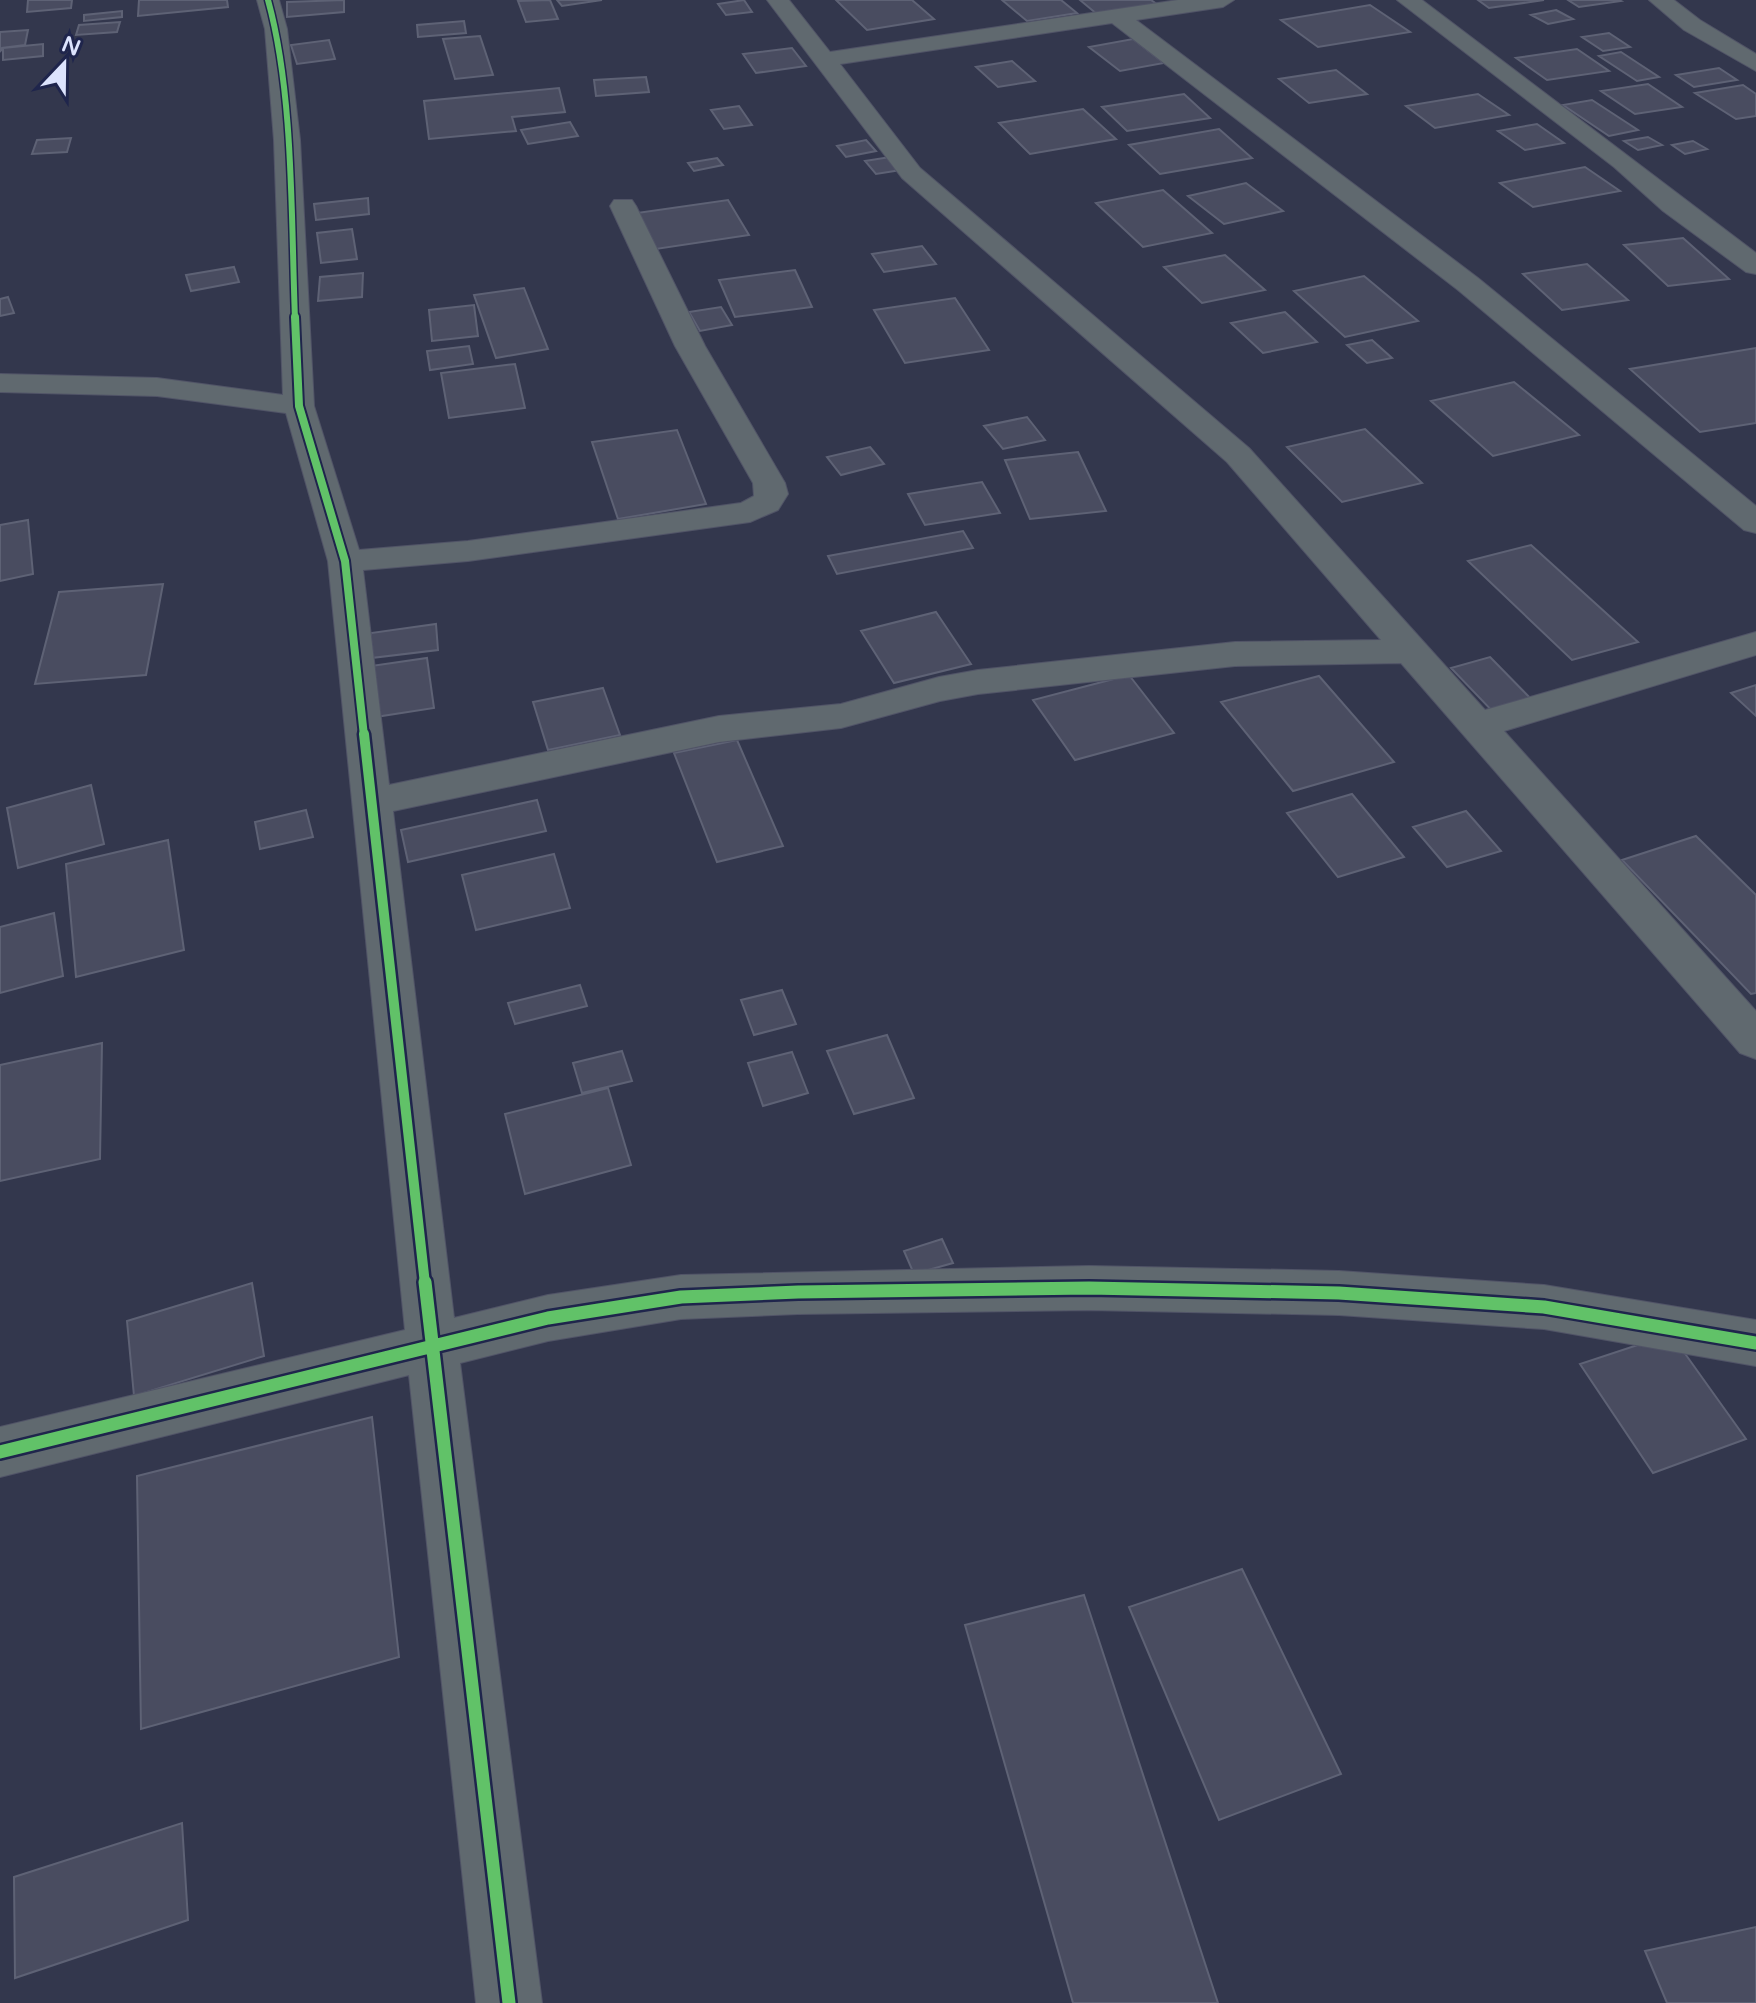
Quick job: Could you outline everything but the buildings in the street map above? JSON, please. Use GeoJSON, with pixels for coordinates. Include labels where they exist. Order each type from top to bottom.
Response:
{"type":"FeatureCollection","features":[{"type":"Feature","properties":{"kind":"street"},"geometry":{"type":"LineString","coordinates":[[268,0],[276,29],[287,140],[299,406],[345,561],[509,2003]]}},
{"type":"Feature","properties":{"kind":"street"},"geometry":{"type":"LineString","coordinates":[[778,0],[911,173],[1238,455],[1756,1041]]}},
{"type":"Feature","properties":{"kind":"street"},"geometry":{"type":"LineString","coordinates":[[823,60],[1223,0]]}},
{"type":"Feature","properties":{"kind":"street"},"geometry":{"type":"LineString","coordinates":[[1408,0],[1623,162],[1672,205],[1756,266]]}},
{"type":"Feature","properties":{"kind":"street"},"geometry":{"type":"LineString","coordinates":[[1660,0],[1692,25],[1756,64]]}},
{"type":"Feature","properties":{"kind":"street"},"geometry":{"type":"LineString","coordinates":[[1117,16],[1468,284],[1756,523]]}},
{"type":"Feature","properties":{"kind":"street"},"geometry":{"type":"LineString","coordinates":[[345,561],[468,551],[659,525],[750,512],[766,503],[772,494],[769,483],[690,346],[623,206]]}},
{"type":"Feature","properties":{"kind":"street"},"geometry":{"type":"LineString","coordinates":[[0,383],[157,387],[299,406]]}},
{"type":"Feature","properties":{"kind":"street"},"geometry":{"type":"LineString","coordinates":[[1476,726],[1756,643]]}},
{"type":"Feature","properties":{"kind":"street"},"geometry":{"type":"LineString","coordinates":[[373,802],[719,729],[841,716],[939,689],[978,682],[1235,654],[1410,651]]}},
{"type":"Feature","properties":{"kind":"street"},"geometry":{"type":"LineString","coordinates":[[0,1452],[548,1318],[681,1297],[798,1292],[1089,1288],[1339,1293],[1544,1307],[1756,1343]]}},
{"type":"Feature","properties":{"kind":"cycle path"},"geometry":{"type":"LineString","coordinates":[[268,0],[276,29],[287,140],[299,406],[345,561],[509,2003]]}},
{"type":"Feature","properties":{"kind":"cycle path"},"geometry":{"type":"LineString","coordinates":[[0,1452],[548,1318],[681,1297],[798,1292],[1089,1288],[1339,1293],[1544,1307],[1756,1343]]}}]}
